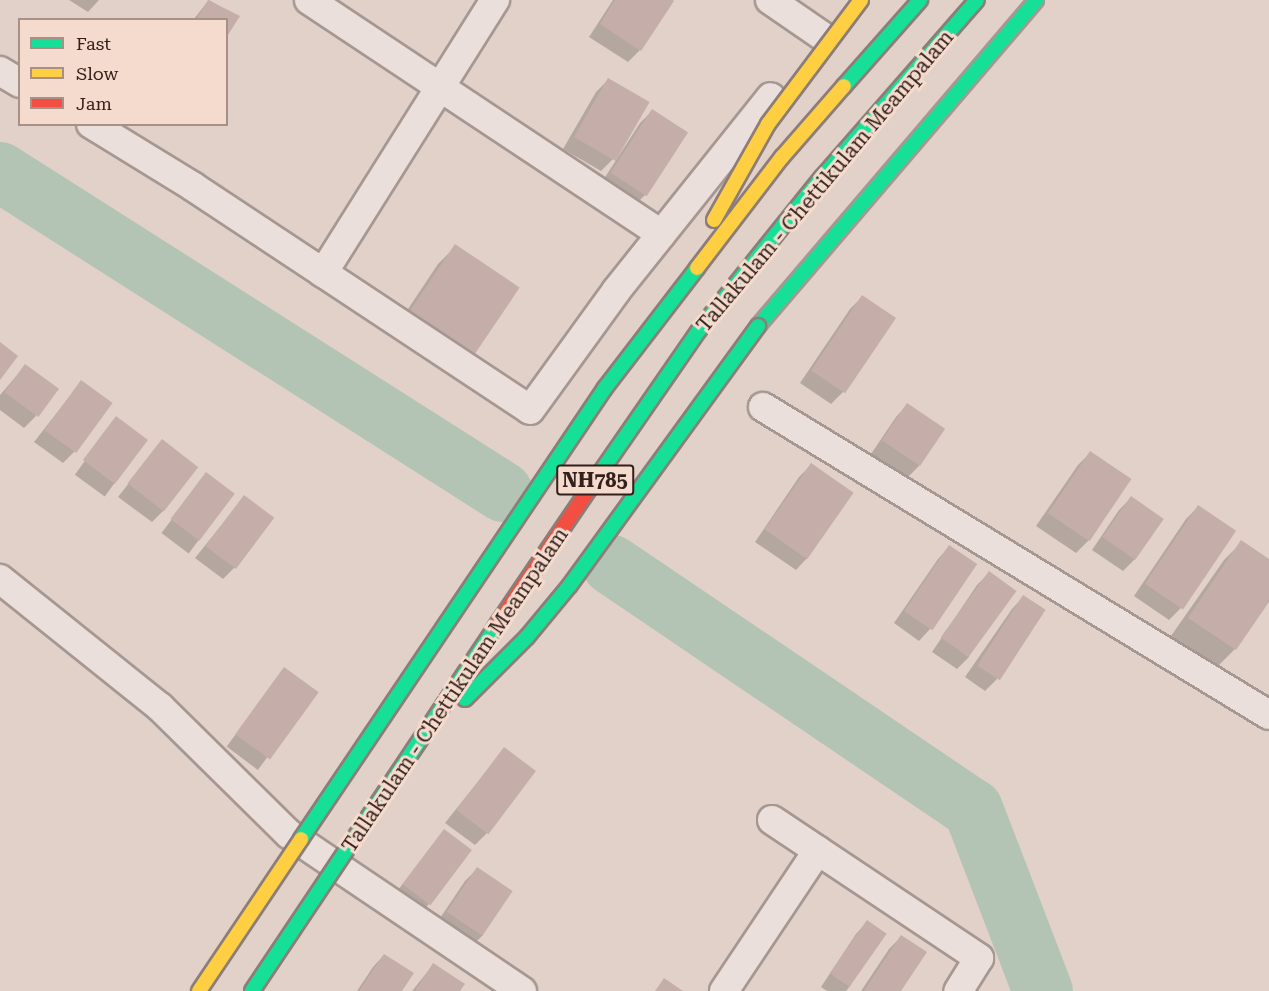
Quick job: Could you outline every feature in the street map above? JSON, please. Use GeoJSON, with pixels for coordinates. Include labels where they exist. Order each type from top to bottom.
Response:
{"type":"FeatureCollection","features":[{"type":"Feature","properties":{"kind":"highway"},"geometry":{"type":"LineString","coordinates":[[690,274],[732,185],[768,124],[818,54],[861,0]]}},
{"type":"Feature","properties":{"kind":"highway","name":"Tallakulam - Chettikulam Meampalam"},"geometry":{"type":"LineString","coordinates":[[199,991],[598,398],[690,274],[782,157],[920,0]]}},
{"type":"Feature","properties":{"kind":"highway","name":"Tallakulam - Chettikulam Meampalam"},"geometry":{"type":"LineString","coordinates":[[252,991],[699,330],[822,177],[977,0]]}},
{"type":"Feature","properties":{"kind":"highway"},"geometry":{"type":"LineString","coordinates":[[423,738],[493,674],[553,606],[758,326],[1035,0]]}},
{"type":"Feature","properties":{"kind":"street"},"geometry":{"type":"LineString","coordinates":[[309,0],[662,234]]}},
{"type":"Feature","properties":{"kind":"street"},"geometry":{"type":"LineString","coordinates":[[323,273],[495,0]]}},
{"type":"Feature","properties":{"kind":"street"},"geometry":{"type":"LineString","coordinates":[[770,0],[821,35]]}},
{"type":"Feature","properties":{"kind":"street"},"geometry":{"type":"LineString","coordinates":[[94,126],[166,170],[530,411],[592,323],[850,0]]}},
{"type":"Feature","properties":{"kind":"street"},"geometry":{"type":"LineString","coordinates":[[0,71],[18,82]]}},
{"type":"Feature","properties":{"kind":"street"},"geometry":{"type":"LineString","coordinates":[[764,407],[1269,715]]}},
{"type":"Feature","properties":{"kind":"street"},"geometry":{"type":"LineString","coordinates":[[0,579],[160,707],[289,834],[522,991]]}},
{"type":"Feature","properties":{"kind":"street"},"geometry":{"type":"LineString","coordinates":[[772,820],[979,958],[958,991]]}},
{"type":"Feature","properties":{"kind":"street"},"geometry":{"type":"LineString","coordinates":[[724,991],[818,850]]}},
{"type":"Feature","properties":{"kind":"building"},"geometry":{"type":"Polygon","coordinates":[[[208,0],[240,16],[228,35],[228,18],[197,18],[208,0]]]}},
{"type":"Feature","properties":{"kind":"building"},"geometry":{"type":"Polygon","coordinates":[[[615,0],[674,1],[641,51],[600,24],[615,0]]]}},
{"type":"Feature","properties":{"kind":"building"},"geometry":{"type":"Polygon","coordinates":[[[608,78],[650,102],[616,161],[574,137],[608,78]]]}},
{"type":"Feature","properties":{"kind":"building"},"geometry":{"type":"Polygon","coordinates":[[[652,109],[688,132],[647,196],[611,173],[652,109]]]}},
{"type":"Feature","properties":{"kind":"building"},"geometry":{"type":"Polygon","coordinates":[[[455,244],[520,288],[474,356],[409,312],[455,244]]]}},
{"type":"Feature","properties":{"kind":"building"},"geometry":{"type":"Polygon","coordinates":[[[862,295],[896,318],[845,393],[811,370],[862,295]]]}},
{"type":"Feature","properties":{"kind":"building"},"geometry":{"type":"Polygon","coordinates":[[[0,342],[18,356],[0,380],[0,342]]]}},
{"type":"Feature","properties":{"kind":"building"},"geometry":{"type":"Polygon","coordinates":[[[25,364],[59,389],[38,417],[4,392],[25,364]]]}},
{"type":"Feature","properties":{"kind":"building"},"geometry":{"type":"Polygon","coordinates":[[[81,380],[113,403],[76,453],[45,430],[81,380]]]}},
{"type":"Feature","properties":{"kind":"building"},"geometry":{"type":"Polygon","coordinates":[[[907,403],[945,429],[920,466],[882,440],[907,403]]]}},
{"type":"Feature","properties":{"kind":"building"},"geometry":{"type":"Polygon","coordinates":[[[116,416],[148,440],[115,484],[83,460],[116,416]]]}},
{"type":"Feature","properties":{"kind":"building"},"geometry":{"type":"Polygon","coordinates":[[[162,439],[198,467],[164,511],[128,483],[162,439]]]}},
{"type":"Feature","properties":{"kind":"building"},"geometry":{"type":"Polygon","coordinates":[[[1090,451],[1131,479],[1090,541],[1048,513],[1090,451]]]}},
{"type":"Feature","properties":{"kind":"building"},"geometry":{"type":"Polygon","coordinates":[[[811,463],[854,493],[807,559],[765,529],[811,463]]]}},
{"type":"Feature","properties":{"kind":"building"},"geometry":{"type":"Polygon","coordinates":[[[206,472],[235,494],[199,541],[170,519],[206,472]]]}},
{"type":"Feature","properties":{"kind":"building"},"geometry":{"type":"Polygon","coordinates":[[[244,495],[274,518],[236,569],[205,546],[244,495]]]}},
{"type":"Feature","properties":{"kind":"building"},"geometry":{"type":"Polygon","coordinates":[[[1131,496],[1164,519],[1135,560],[1102,537],[1131,496]]]}},
{"type":"Feature","properties":{"kind":"building"},"geometry":{"type":"Polygon","coordinates":[[[1198,505],[1236,531],[1183,609],[1145,584],[1198,505]]]}},
{"type":"Feature","properties":{"kind":"building"},"geometry":{"type":"Polygon","coordinates":[[[1241,540],[1269,559],[1269,602],[1236,650],[1188,618],[1241,540]]]}},
{"type":"Feature","properties":{"kind":"building"},"geometry":{"type":"Polygon","coordinates":[[[949,545],[977,564],[932,630],[904,611],[949,545]]]}},
{"type":"Feature","properties":{"kind":"building"},"geometry":{"type":"Polygon","coordinates":[[[989,571],[1017,591],[968,657],[941,637],[989,571]]]}},
{"type":"Feature","properties":{"kind":"building"},"geometry":{"type":"Polygon","coordinates":[[[1023,595],[1046,610],[1000,680],[977,665],[1023,595]]]}},
{"type":"Feature","properties":{"kind":"building"},"geometry":{"type":"Polygon","coordinates":[[[284,667],[319,692],[270,759],[235,734],[284,667]]]}},
{"type":"Feature","properties":{"kind":"building"},"geometry":{"type":"Polygon","coordinates":[[[504,747],[536,771],[488,834],[456,810],[504,747]]]}},
{"type":"Feature","properties":{"kind":"building"},"geometry":{"type":"Polygon","coordinates":[[[444,829],[472,850],[430,905],[402,884],[444,829]]]}},
{"type":"Feature","properties":{"kind":"building"},"geometry":{"type":"Polygon","coordinates":[[[477,867],[513,891],[482,936],[447,912],[477,867]]]}},
{"type":"Feature","properties":{"kind":"building"},"geometry":{"type":"Polygon","coordinates":[[[867,920],[887,934],[849,987],[830,973],[867,920]]]}},
{"type":"Feature","properties":{"kind":"building"},"geometry":{"type":"Polygon","coordinates":[[[901,935],[927,952],[901,991],[864,991],[901,935]]]}},
{"type":"Feature","properties":{"kind":"building"},"geometry":{"type":"Polygon","coordinates":[[[384,954],[414,973],[402,991],[359,991],[384,954]]]}},
{"type":"Feature","properties":{"kind":"building"},"geometry":{"type":"Polygon","coordinates":[[[433,963],[465,984],[460,991],[415,991],[433,963]]]}},
{"type":"Feature","properties":{"kind":"building"},"geometry":{"type":"Polygon","coordinates":[[[664,978],[683,991],[655,991],[664,978]]]}},
{"type":"Feature","properties":{"kind":"waterway"},"geometry":{"type":"LineString","coordinates":[[0,172],[503,492]]}},
{"type":"Feature","properties":{"kind":"waterway"},"geometry":{"type":"LineString","coordinates":[[612,565],[973,809],[1043,991]]}},
{"type":"Feature","properties":{"kind":"traffic: fast"},"geometry":{"type":"LineString","coordinates":[[844,86],[920,0]]}},
{"type":"Feature","properties":{"kind":"traffic: fast"},"geometry":{"type":"LineString","coordinates":[[589,489],[699,330],[822,177],[977,0]]}},
{"type":"Feature","properties":{"kind":"traffic: fast"},"geometry":{"type":"LineString","coordinates":[[758,326],[1036,0]]}},
{"type":"Feature","properties":{"kind":"traffic: fast"},"geometry":{"type":"LineString","coordinates":[[301,839],[605,388],[697,268]]}},
{"type":"Feature","properties":{"kind":"traffic: fast"},"geometry":{"type":"LineString","coordinates":[[465,699],[527,637],[570,585],[758,326]]}},
{"type":"Feature","properties":{"kind":"traffic: fast"},"geometry":{"type":"LineString","coordinates":[[252,991],[496,626]]}},
{"type":"Feature","properties":{"kind":"traffic: slow"},"geometry":{"type":"LineString","coordinates":[[714,220],[768,124],[861,0]]}},
{"type":"Feature","properties":{"kind":"traffic: slow"},"geometry":{"type":"LineString","coordinates":[[697,268],[782,157],[844,86]]}},
{"type":"Feature","properties":{"kind":"traffic: slow"},"geometry":{"type":"LineString","coordinates":[[199,991],[301,839]]}},
{"type":"Feature","properties":{"kind":"traffic: jam"},"geometry":{"type":"LineString","coordinates":[[496,626],[589,489]]}}]}
